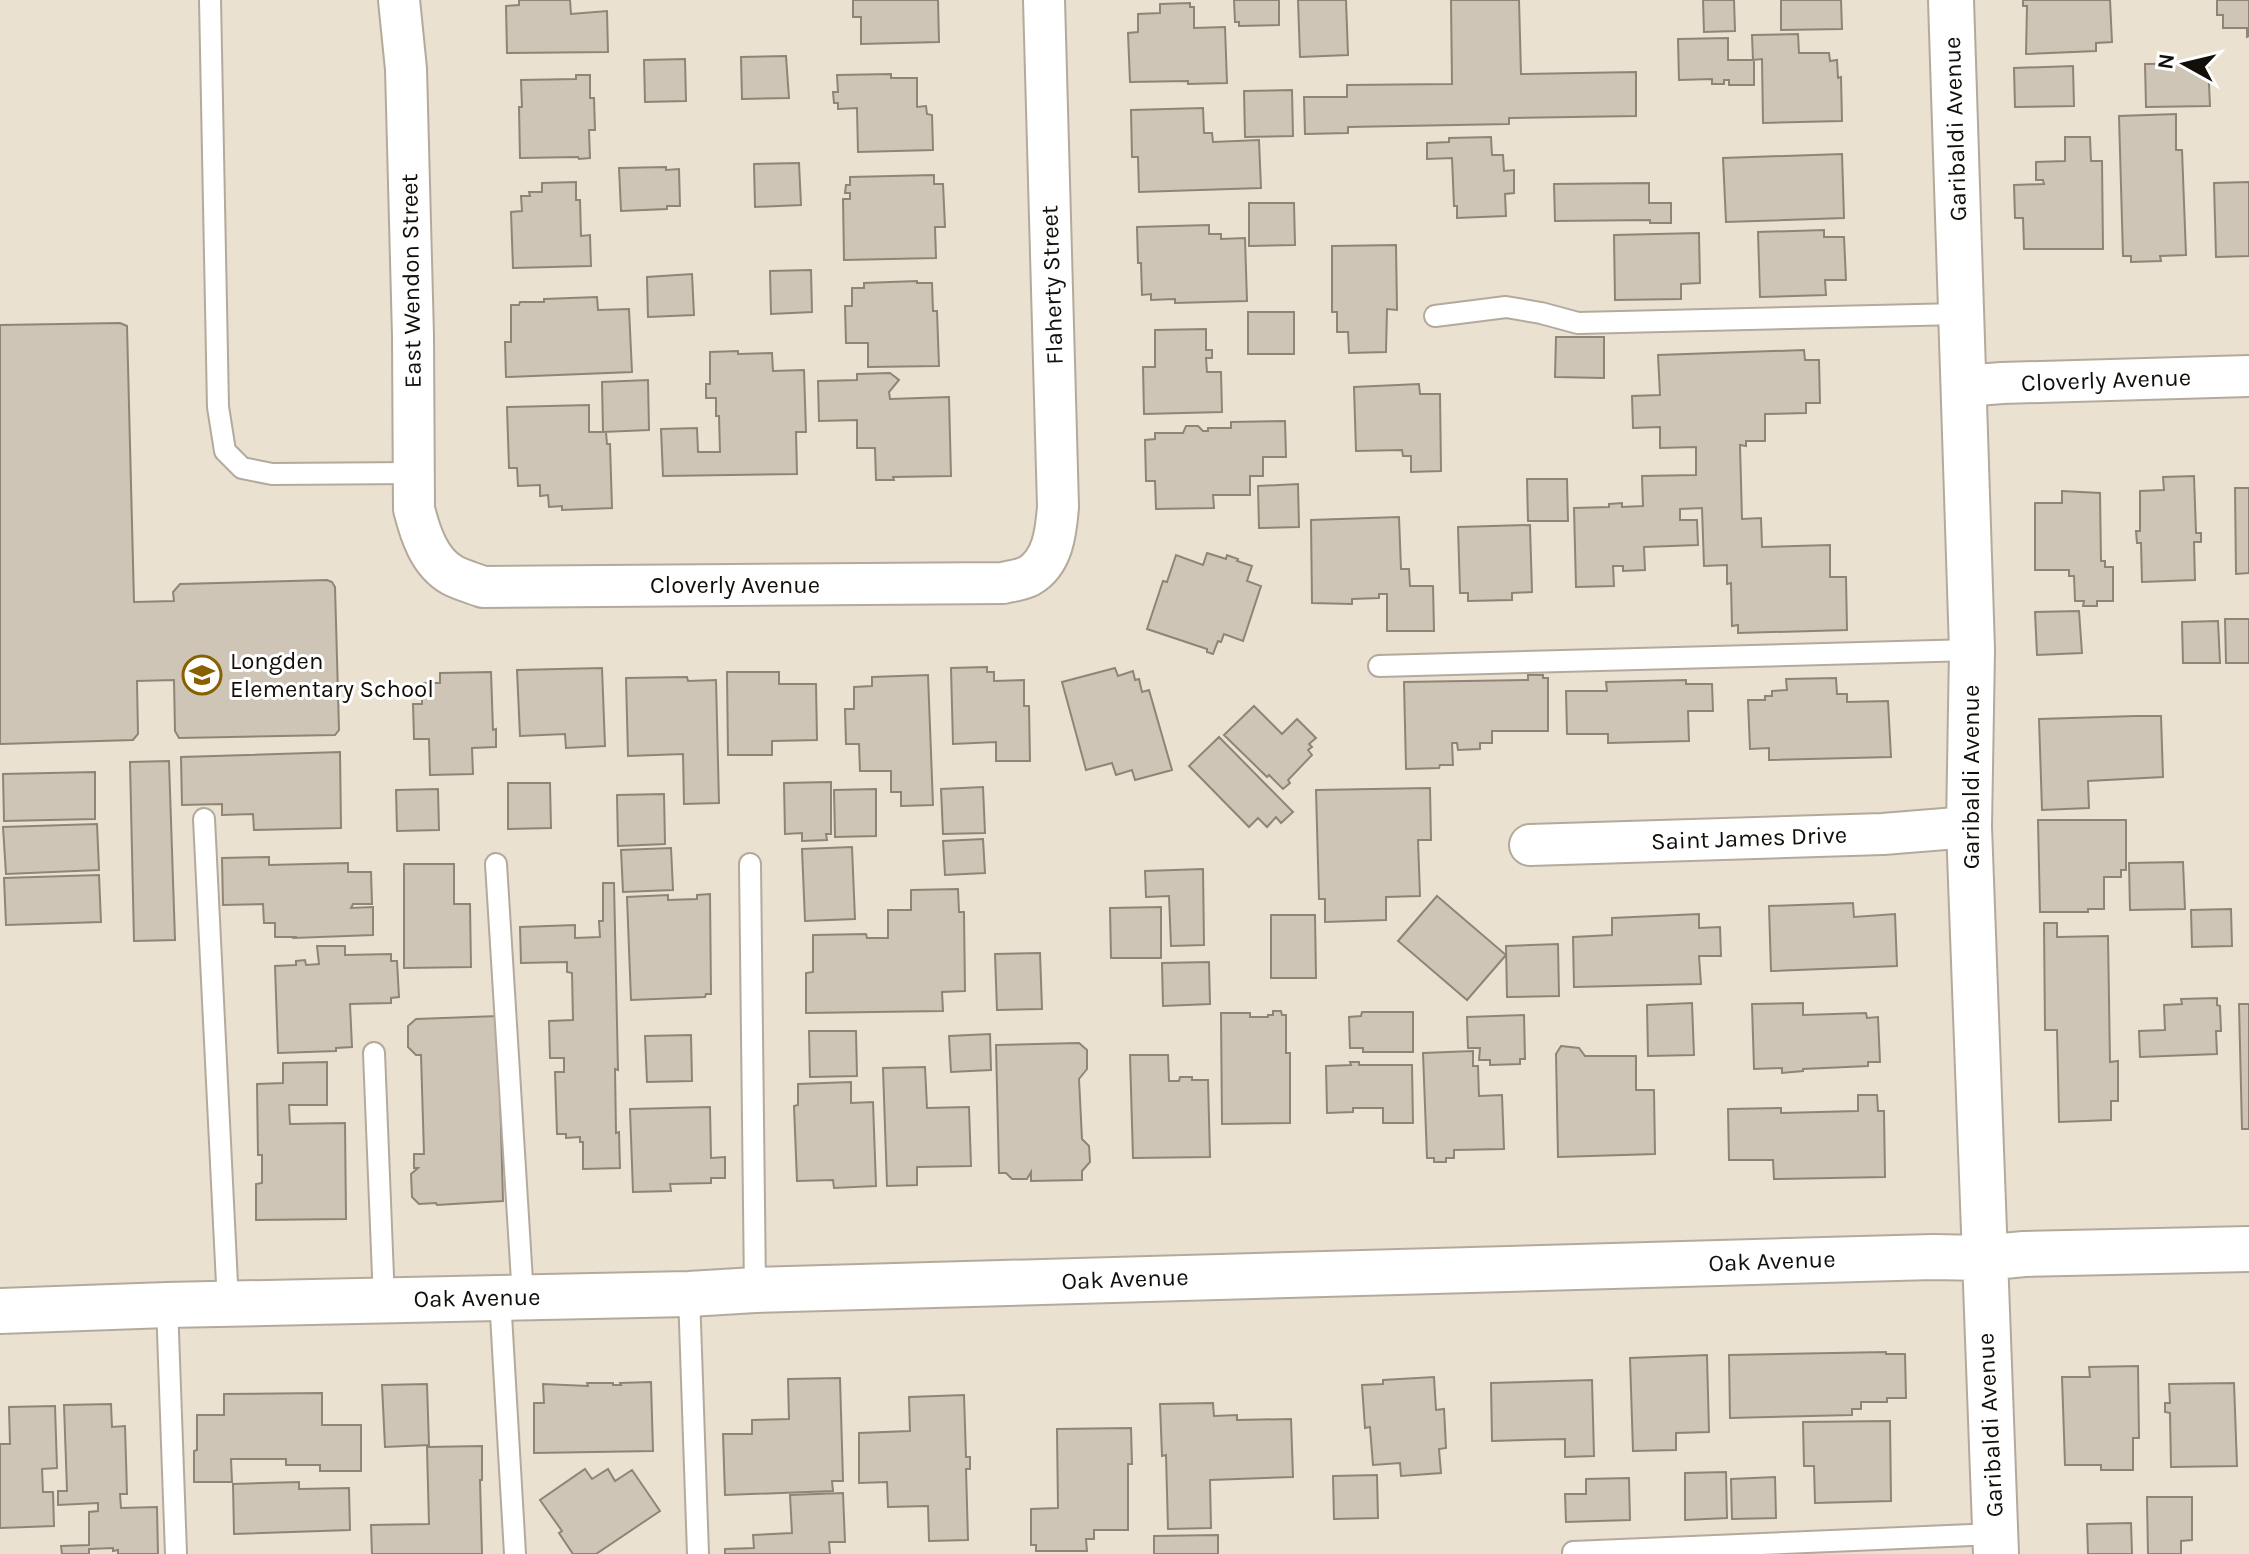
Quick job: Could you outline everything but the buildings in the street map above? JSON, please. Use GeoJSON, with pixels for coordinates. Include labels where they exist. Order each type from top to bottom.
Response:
{"type":"FeatureCollection","features":[{"type":"Feature","properties":{"kind":"street","name":"East Wendon Street"},"geometry":{"type":"LineString","coordinates":[[399,0],[406,69],[414,509],[421,534],[434,558]]}},
{"type":"Feature","properties":{"kind":"street","name":"Flaherty Street"},"geometry":{"type":"LineString","coordinates":[[1041,566],[1055,539],[1058,507],[1044,0]]}},
{"type":"Feature","properties":{"kind":"street","name":"Garibaldi Avenue"},"geometry":{"type":"LineString","coordinates":[[1951,0],[1972,650],[1969,827],[1995,1544]]}},
{"type":"Feature","properties":{"kind":"street","name":"Cloverly Avenue"},"geometry":{"type":"LineString","coordinates":[[1964,386],[2249,376]]}},
{"type":"Feature","properties":{"kind":"street","name":"Cloverly Avenue"},"geometry":{"type":"LineString","coordinates":[[434,558],[450,574],[483,587],[1003,583],[1027,577],[1041,566]]}},
{"type":"Feature","properties":{"kind":"street","name":"Saint James Drive"},"geometry":{"type":"LineString","coordinates":[[1530,845],[1883,834],[1969,827]]}},
{"type":"Feature","properties":{"kind":"street","name":"Oak Avenue"},"geometry":{"type":"LineString","coordinates":[[0,1311],[2249,1249]]}},
{"type":"Feature","properties":{"kind":"lane"},"geometry":{"type":"LineString","coordinates":[[210,0],[218,407],[225,451],[242,468],[272,474],[414,473]]}},
{"type":"Feature","properties":{"kind":"lane"},"geometry":{"type":"LineString","coordinates":[[1435,316],[1506,307],[1578,323],[1960,314]]}},
{"type":"Feature","properties":{"kind":"lane"},"geometry":{"type":"LineString","coordinates":[[1379,666],[1972,650]]}},
{"type":"Feature","properties":{"kind":"lane"},"geometry":{"type":"LineString","coordinates":[[204,819],[228,1304]]}},
{"type":"Feature","properties":{"kind":"lane"},"geometry":{"type":"LineString","coordinates":[[496,864],[511,1297],[515,1554]]}},
{"type":"Feature","properties":{"kind":"lane"},"geometry":{"type":"LineString","coordinates":[[750,864],[755,1290]]}},
{"type":"Feature","properties":{"kind":"lane"},"geometry":{"type":"LineString","coordinates":[[374,1053],[384,1301]]}},
{"type":"Feature","properties":{"kind":"lane"},"geometry":{"type":"LineString","coordinates":[[689,1294],[698,1554]]}},
{"type":"Feature","properties":{"kind":"lane"},"geometry":{"type":"LineString","coordinates":[[167,1305],[176,1554]]}},
{"type":"Feature","properties":{"kind":"lane"},"geometry":{"type":"LineString","coordinates":[[1573,1552],[1995,1544]]}},
{"type":"Feature","properties":{"kind":"place","name":"Longden Elementary School"},"geometry":{"type":"Point","coordinates":[202,675]}}]}
